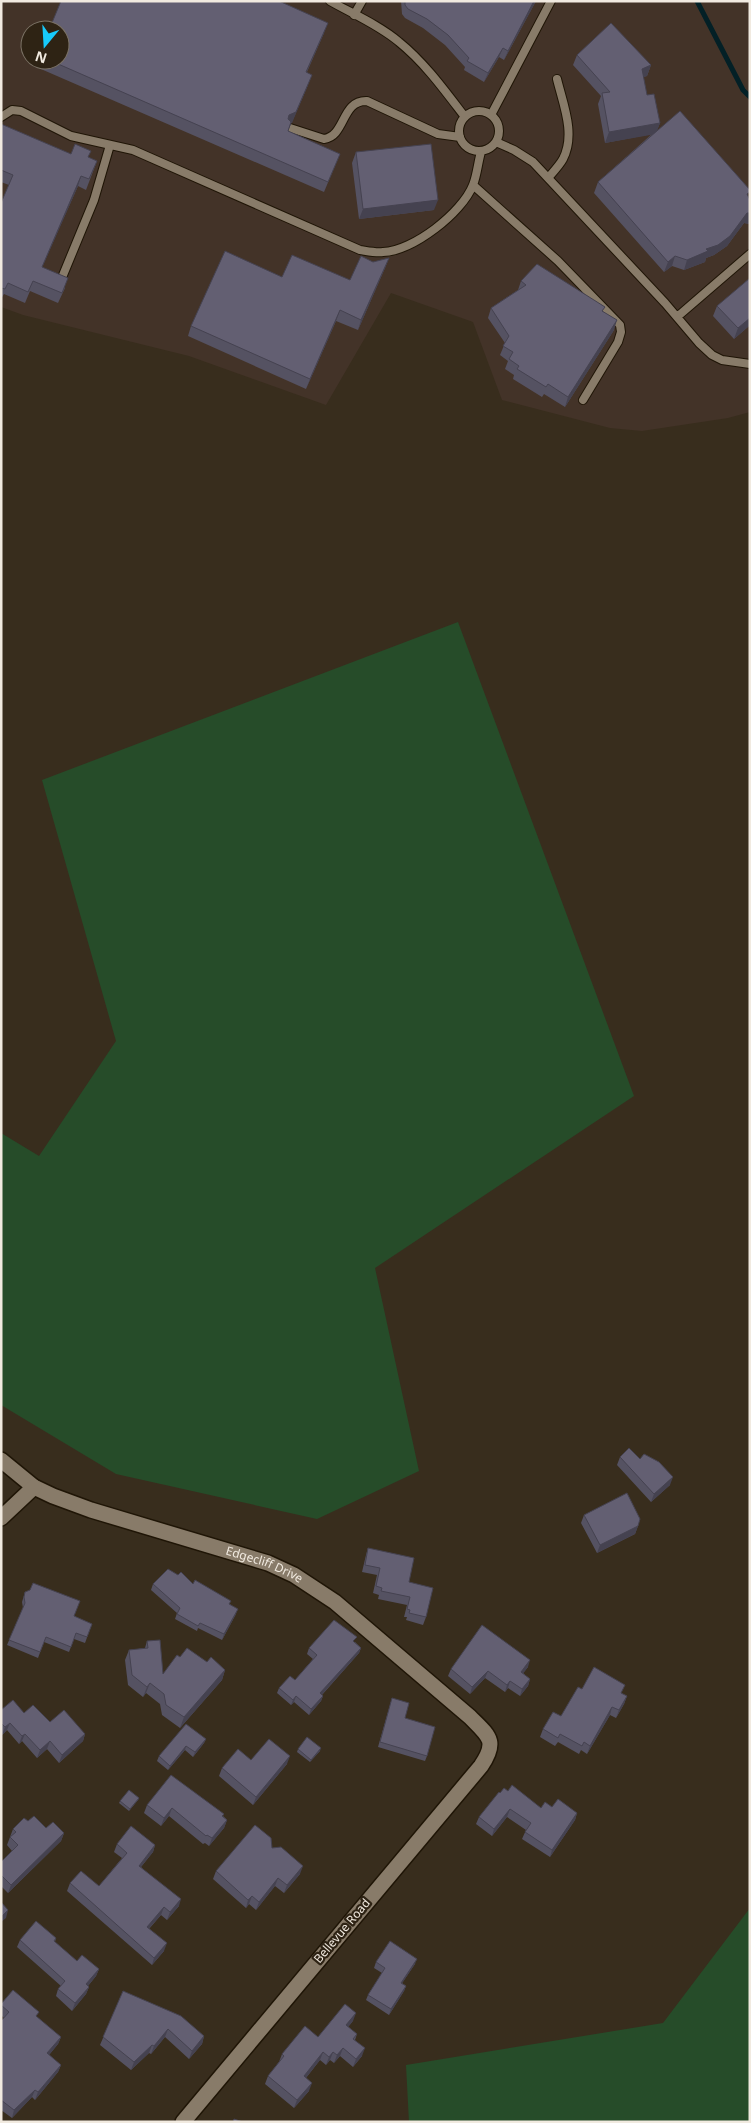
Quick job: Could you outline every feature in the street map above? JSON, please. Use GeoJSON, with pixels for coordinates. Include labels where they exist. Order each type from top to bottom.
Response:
{"type":"FeatureCollection","features":[{"type":"Feature","properties":{"kind":"street","name":"Edgecliff Drive"},"geometry":{"type":"LineString","coordinates":[[1,1460],[34,1488],[91,1510],[268,1564],[294,1575],[335,1602],[470,1717],[489,1736]]}},
{"type":"Feature","properties":{"kind":"street"},"geometry":{"type":"LineString","coordinates":[[1,1518],[34,1488]]}},
{"type":"Feature","properties":{"kind":"street","name":"Bellevue Road"},"geometry":{"type":"LineString","coordinates":[[183,2122],[480,1766],[489,1754],[491,1745],[489,1736]]}},
{"type":"Feature","properties":{"kind":"lane"},"geometry":{"type":"LineString","coordinates":[[354,15],[362,1]]}},
{"type":"Feature","properties":{"kind":"lane"},"geometry":{"type":"LineString","coordinates":[[491,115],[552,1]]}},
{"type":"Feature","properties":{"kind":"lane"},"geometry":{"type":"LineString","coordinates":[[331,2],[382,30],[399,42],[432,75],[465,117]]}},
{"type":"Feature","properties":{"kind":"lane"},"geometry":{"type":"LineString","coordinates":[[548,178],[562,160],[568,146],[569,136],[568,121],[557,79]]}},
{"type":"Feature","properties":{"kind":"lane"},"geometry":{"type":"LineString","coordinates":[[290,128],[328,139],[335,133],[349,108],[361,101],[367,101],[391,111],[436,136],[460,137]]}},
{"type":"Feature","properties":{"kind":"lane"},"geometry":{"type":"LineString","coordinates":[[1,117],[12,110],[21,111],[71,136],[133,150],[360,250],[384,252],[400,249],[432,232],[455,210],[473,185],[481,152]]}},
{"type":"Feature","properties":{"kind":"lane"},"geometry":{"type":"LineString","coordinates":[[478,112],[491,115],[499,126],[500,133],[496,142],[488,150],[481,152],[468,148],[460,137],[461,123],[465,117],[478,112]]}},
{"type":"Feature","properties":{"kind":"lane"},"geometry":{"type":"LineString","coordinates":[[496,142],[533,162],[712,355],[727,362],[750,364]]}},
{"type":"Feature","properties":{"kind":"lane"},"geometry":{"type":"LineString","coordinates":[[61,280],[94,200],[110,145]]}},
{"type":"Feature","properties":{"kind":"lane"},"geometry":{"type":"LineString","coordinates":[[473,185],[558,261],[620,325],[621,332],[618,342],[583,400]]}},
{"type":"Feature","properties":{"kind":"lane"},"geometry":{"type":"LineString","coordinates":[[677,317],[750,254]]}},
{"type":"Feature","properties":{"kind":"shaded area"},"geometry":{"type":"Polygon","coordinates":[[[1,1],[750,1],[750,412],[728,418],[642,431],[610,428],[502,400],[473,322],[391,293],[326,405],[189,356],[23,315],[1,307],[1,1]]]}},
{"type":"Feature","properties":{"kind":"green space"},"geometry":{"type":"Polygon","coordinates":[[[458,622],[634,1096],[375,1268],[419,1471],[317,1519],[116,1474],[1,1405],[1,1133],[39,1156],[116,1041],[42,780],[458,622]]]}},
{"type":"Feature","properties":{"kind":"green space"},"geometry":{"type":"Polygon","coordinates":[[[750,1908],[750,2122],[409,2122],[406,2065],[663,2023],[750,1908]]]}},
{"type":"Feature","properties":{"kind":"building"},"geometry":{"type":"Polygon","coordinates":[[[61,1],[279,1],[328,23],[306,72],[312,75],[296,112],[289,115],[288,119],[291,122],[288,131],[340,154],[328,182],[70,69],[70,20],[53,20],[61,1]]]}},
{"type":"Feature","properties":{"kind":"building"},"geometry":{"type":"Polygon","coordinates":[[[405,1],[534,1],[508,51],[503,48],[488,73],[467,61],[469,58],[448,35],[427,19],[408,9],[405,1]]]}},
{"type":"Feature","properties":{"kind":"building"},"geometry":{"type":"Polygon","coordinates":[[[611,23],[651,65],[642,69],[647,95],[654,94],[660,123],[609,132],[602,93],[610,92],[577,55],[611,23]]]}},
{"type":"Feature","properties":{"kind":"building"},"geometry":{"type":"Polygon","coordinates":[[[680,111],[750,190],[747,194],[750,200],[750,213],[747,213],[730,236],[718,245],[706,249],[708,251],[687,260],[675,256],[668,262],[598,182],[680,111]]]}},
{"type":"Feature","properties":{"kind":"building"},"geometry":{"type":"Polygon","coordinates":[[[1,124],[71,154],[75,144],[91,151],[88,157],[97,161],[89,179],[81,176],[42,267],[68,278],[62,293],[33,281],[28,292],[8,283],[5,289],[1,288],[1,203],[13,175],[1,170],[1,124]]]}},
{"type":"Feature","properties":{"kind":"building"},"geometry":{"type":"Polygon","coordinates":[[[431,144],[438,200],[363,209],[356,152],[431,144]]]}},
{"type":"Feature","properties":{"kind":"building"},"geometry":{"type":"Polygon","coordinates":[[[225,251],[282,277],[292,255],[350,280],[361,256],[373,262],[389,258],[361,320],[340,310],[310,379],[191,326],[225,251]]]}},
{"type":"Feature","properties":{"kind":"building"},"geometry":{"type":"Polygon","coordinates":[[[537,264],[605,307],[602,311],[617,320],[568,397],[548,384],[546,387],[517,369],[519,366],[509,359],[513,352],[503,346],[509,336],[491,308],[526,285],[521,281],[537,264]]]}},
{"type":"Feature","properties":{"kind":"building"},"geometry":{"type":"Polygon","coordinates":[[[750,278],[750,318],[738,328],[717,306],[750,278]]]}},
{"type":"Feature","properties":{"kind":"building"},"geometry":{"type":"Polygon","coordinates":[[[629,1448],[640,1459],[644,1454],[659,1462],[673,1477],[654,1494],[620,1457],[629,1448]]]}},
{"type":"Feature","properties":{"kind":"building"},"geometry":{"type":"Polygon","coordinates":[[[627,1493],[640,1519],[638,1526],[600,1545],[584,1515],[627,1493]]]}},
{"type":"Feature","properties":{"kind":"building"},"geometry":{"type":"Polygon","coordinates":[[[368,1548],[414,1558],[409,1582],[433,1588],[426,1617],[409,1613],[410,1610],[407,1609],[410,1597],[381,1591],[382,1588],[376,1586],[380,1568],[365,1565],[368,1548]]]}},
{"type":"Feature","properties":{"kind":"building"},"geometry":{"type":"Polygon","coordinates":[[[168,1569],[178,1575],[181,1572],[193,1584],[195,1580],[231,1601],[229,1604],[238,1609],[224,1634],[200,1623],[198,1626],[177,1614],[180,1608],[153,1584],[168,1569]]]}},
{"type":"Feature","properties":{"kind":"building"},"geometry":{"type":"Polygon","coordinates":[[[33,1583],[80,1601],[74,1616],[92,1624],[87,1637],[76,1633],[71,1647],[46,1637],[40,1652],[9,1640],[25,1603],[25,1592],[30,1590],[33,1583]]]}},
{"type":"Feature","properties":{"kind":"building"},"geometry":{"type":"Polygon","coordinates":[[[334,1620],[357,1637],[353,1641],[361,1648],[320,1693],[323,1696],[311,1709],[296,1696],[293,1700],[279,1688],[290,1676],[295,1680],[317,1655],[309,1648],[334,1620]]]}},
{"type":"Feature","properties":{"kind":"building"},"geometry":{"type":"Polygon","coordinates":[[[482,1625],[530,1660],[521,1672],[530,1679],[522,1689],[510,1681],[507,1685],[488,1671],[472,1687],[451,1669],[482,1625]]]}},
{"type":"Feature","properties":{"kind":"building"},"geometry":{"type":"Polygon","coordinates":[[[160,1640],[163,1674],[177,1655],[180,1657],[187,1648],[207,1662],[211,1657],[225,1670],[184,1717],[166,1705],[164,1694],[150,1683],[147,1687],[132,1675],[129,1650],[148,1648],[147,1641],[160,1640]]]}},
{"type":"Feature","properties":{"kind":"building"},"geometry":{"type":"Polygon","coordinates":[[[594,1667],[625,1685],[621,1693],[627,1696],[619,1710],[612,1707],[590,1746],[584,1742],[582,1746],[560,1734],[558,1738],[543,1729],[553,1712],[561,1716],[578,1687],[582,1689],[594,1667]]]}},
{"type":"Feature","properties":{"kind":"building"},"geometry":{"type":"Polygon","coordinates":[[[392,1698],[409,1703],[405,1718],[435,1727],[427,1756],[380,1742],[392,1698]]]}},
{"type":"Feature","properties":{"kind":"building"},"geometry":{"type":"Polygon","coordinates":[[[13,1700],[24,1713],[33,1705],[50,1722],[64,1710],[85,1734],[62,1755],[50,1741],[40,1750],[25,1734],[22,1736],[10,1723],[5,1727],[1,1723],[1,1710],[13,1700]]]}},
{"type":"Feature","properties":{"kind":"building"},"geometry":{"type":"Polygon","coordinates":[[[186,1724],[206,1739],[195,1752],[186,1746],[170,1766],[159,1756],[186,1724]]]}},
{"type":"Feature","properties":{"kind":"building"},"geometry":{"type":"Polygon","coordinates":[[[307,1737],[321,1748],[311,1760],[298,1749],[307,1737]]]}},
{"type":"Feature","properties":{"kind":"building"},"geometry":{"type":"Polygon","coordinates":[[[269,1739],[290,1756],[256,1797],[222,1768],[238,1749],[251,1760],[269,1739]]]}},
{"type":"Feature","properties":{"kind":"building"},"geometry":{"type":"Polygon","coordinates":[[[171,1775],[224,1814],[222,1816],[227,1820],[212,1838],[206,1836],[172,1808],[164,1818],[147,1805],[171,1775]]]}},
{"type":"Feature","properties":{"kind":"building"},"geometry":{"type":"Polygon","coordinates":[[[512,1785],[541,1808],[545,1802],[552,1807],[558,1799],[577,1813],[552,1850],[525,1832],[531,1823],[510,1809],[494,1829],[479,1817],[499,1792],[504,1788],[508,1791],[512,1785]]]}},
{"type":"Feature","properties":{"kind":"building"},"geometry":{"type":"Polygon","coordinates":[[[129,1790],[139,1798],[130,1809],[120,1801],[129,1790]]]}},
{"type":"Feature","properties":{"kind":"building"},"geometry":{"type":"Polygon","coordinates":[[[34,1816],[46,1828],[53,1822],[64,1833],[11,1885],[1,1875],[1,1862],[18,1845],[10,1837],[16,1832],[13,1829],[24,1818],[28,1821],[34,1816]]]}},
{"type":"Feature","properties":{"kind":"building"},"geometry":{"type":"Polygon","coordinates":[[[255,1825],[271,1838],[272,1848],[281,1847],[303,1866],[287,1885],[278,1878],[259,1902],[252,1896],[248,1900],[216,1871],[255,1825]]]}},
{"type":"Feature","properties":{"kind":"building"},"geometry":{"type":"Polygon","coordinates":[[[131,1826],[155,1845],[139,1866],[181,1899],[170,1912],[164,1907],[147,1927],[167,1943],[154,1958],[70,1883],[81,1871],[99,1886],[127,1853],[117,1844],[131,1826]]]}},
{"type":"Feature","properties":{"kind":"building"},"geometry":{"type":"Polygon","coordinates":[[[1,1902],[8,1910],[1,1917],[1,1902]]]}},
{"type":"Feature","properties":{"kind":"building"},"geometry":{"type":"Polygon","coordinates":[[[36,1921],[56,1938],[54,1941],[77,1961],[82,1955],[99,1969],[86,1984],[89,1987],[75,2003],[58,1989],[65,1981],[20,1940],[36,1921]]]}},
{"type":"Feature","properties":{"kind":"building"},"geometry":{"type":"Polygon","coordinates":[[[390,1941],[417,1959],[401,1983],[406,1986],[391,2009],[368,1995],[385,1968],[376,1962],[390,1941]]]}},
{"type":"Feature","properties":{"kind":"building"},"geometry":{"type":"Polygon","coordinates":[[[13,1990],[39,2012],[36,2016],[61,2037],[47,2053],[61,2065],[38,2092],[35,2090],[14,2110],[1,2100],[1,2021],[9,2012],[1,2004],[13,1990]]]}},
{"type":"Feature","properties":{"kind":"building"},"geometry":{"type":"Polygon","coordinates":[[[123,1991],[181,2016],[204,2036],[192,2051],[168,2029],[154,2046],[152,2045],[134,2062],[103,2037],[123,1991]]]}},
{"type":"Feature","properties":{"kind":"building"},"geometry":{"type":"Polygon","coordinates":[[[345,2004],[356,2013],[346,2025],[357,2034],[353,2039],[365,2048],[356,2059],[343,2048],[337,2055],[333,2052],[329,2057],[323,2052],[304,2076],[312,2083],[297,2100],[268,2076],[284,2056],[282,2054],[305,2026],[318,2037],[345,2004]]]}},
{"type":"Feature","properties":{"kind":"waterway"},"geometry":{"type":"LineString","coordinates":[[697,1],[743,90],[750,97]]}}]}
